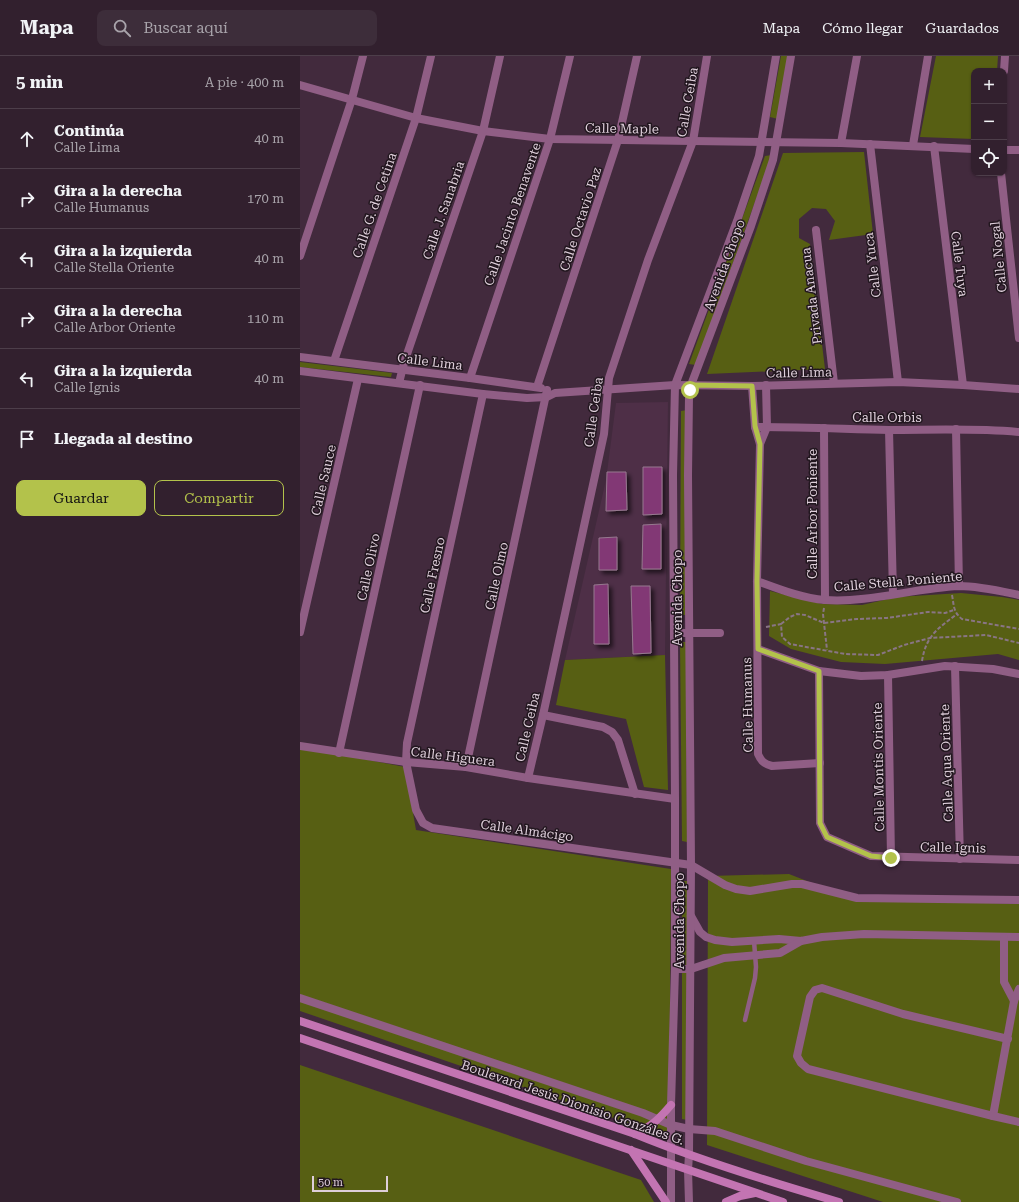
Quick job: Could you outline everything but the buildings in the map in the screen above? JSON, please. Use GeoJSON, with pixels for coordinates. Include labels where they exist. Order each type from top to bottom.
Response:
{"type":"FeatureCollection","features":[{"type":"Feature","properties":{"kind":"main road","name":"Boulevard Jesús Dionisio Gonzáles G."},"geometry":{"type":"LineString","coordinates":[[300,1020],[635,1134],[672,1149],[762,1180],[839,1202]]}},
{"type":"Feature","properties":{"kind":"main road","name":"Boulevard Jesús Dionisio Gonzáles G."},"geometry":{"type":"LineString","coordinates":[[300,1038],[783,1202]]}},
{"type":"Feature","properties":{"kind":"main road"},"geometry":{"type":"LineString","coordinates":[[635,1134],[649,1128],[660,1119],[671,1105]]}},
{"type":"Feature","properties":{"kind":"main road"},"geometry":{"type":"LineString","coordinates":[[631,1150],[666,1202]]}},
{"type":"Feature","properties":{"kind":"main road"},"geometry":{"type":"LineString","coordinates":[[726,1202],[740,1196],[755,1193]]}},
{"type":"Feature","properties":{"kind":"street"},"geometry":{"type":"LineString","coordinates":[[300,256],[352,100],[363,56]]}},
{"type":"Feature","properties":{"kind":"street","name":"Calle G. de Cetina"},"geometry":{"type":"LineString","coordinates":[[334,361],[416,118],[431,56]]}},
{"type":"Feature","properties":{"kind":"street","name":"Calle J. Sanabria"},"geometry":{"type":"LineString","coordinates":[[399,383],[402,369],[483,131],[500,56]]}},
{"type":"Feature","properties":{"kind":"street","name":"Calle Jacinto Benavente"},"geometry":{"type":"LineString","coordinates":[[470,378],[550,139],[570,56]]}},
{"type":"Feature","properties":{"kind":"street","name":"Calle Octavio Paz"},"geometry":{"type":"LineString","coordinates":[[537,387],[618,140],[637,56]]}},
{"type":"Feature","properties":{"kind":"street","name":"Calle Ceiba"},"geometry":{"type":"LineString","coordinates":[[528,778],[604,434],[611,373],[648,260],[693,141],[707,56]]}},
{"type":"Feature","properties":{"kind":"street","name":"Avenida Chopo"},"geometry":{"type":"LineString","coordinates":[[671,1202],[671,1105],[675,969],[674,863],[676,799],[673,467],[675,385],[737,220],[759,156],[776,56]]}},
{"type":"Feature","properties":{"kind":"street","name":"Avenida Chopo"},"geometry":{"type":"LineString","coordinates":[[689,1202],[691,865],[688,475],[689,396],[691,385],[751,226],[773,160],[791,56]]}},
{"type":"Feature","properties":{"kind":"street"},"geometry":{"type":"LineString","coordinates":[[841,143],[857,56]]}},
{"type":"Feature","properties":{"kind":"street"},"geometry":{"type":"LineString","coordinates":[[913,145],[928,56]]}},
{"type":"Feature","properties":{"kind":"street"},"geometry":{"type":"LineString","coordinates":[[1004,68],[1005,56]]}},
{"type":"Feature","properties":{"kind":"street","name":"Calle Maple"},"geometry":{"type":"LineString","coordinates":[[300,85],[416,118],[483,131],[550,139],[762,141],[913,145],[971,149]]}},
{"type":"Feature","properties":{"kind":"street","name":"Calle Yuca"},"geometry":{"type":"LineString","coordinates":[[870,144],[898,382]]}},
{"type":"Feature","properties":{"kind":"street","name":"Calle Tuya"},"geometry":{"type":"LineString","coordinates":[[934,146],[963,385]]}},
{"type":"Feature","properties":{"kind":"street"},"geometry":{"type":"LineString","coordinates":[[1007,150],[1019,150]]}},
{"type":"Feature","properties":{"kind":"street","name":"Calle Nogal"},"geometry":{"type":"LineString","coordinates":[[1001,176],[1019,338]]}},
{"type":"Feature","properties":{"kind":"street","name":"Privada Anacua"},"geometry":{"type":"LineString","coordinates":[[816,230],[834,383]]}},
{"type":"Feature","properties":{"kind":"street","name":"Calle Lima"},"geometry":{"type":"LineString","coordinates":[[300,357],[537,387],[550,393]]}},
{"type":"Feature","properties":{"kind":"street","name":"Calle Lima"},"geometry":{"type":"LineString","coordinates":[[300,372],[527,398],[550,393],[675,385],[752,386],[898,382],[1019,389]]}},
{"type":"Feature","properties":{"kind":"street","name":"Calle Sauce"},"geometry":{"type":"LineString","coordinates":[[300,632],[358,379]]}},
{"type":"Feature","properties":{"kind":"street","name":"Calle Olivo"},"geometry":{"type":"LineString","coordinates":[[339,753],[420,385]]}},
{"type":"Feature","properties":{"kind":"street","name":"Calle Humanus"},"geometry":{"type":"LineString","coordinates":[[760,444],[767,427],[766,385]]}},
{"type":"Feature","properties":{"kind":"street","name":"Calle Humanus"},"geometry":{"type":"LineString","coordinates":[[752,386],[755,426],[760,444],[757,581],[758,754],[760,760],[772,766],[820,763]]}},
{"type":"Feature","properties":{"kind":"street","name":"Calle Olmo"},"geometry":{"type":"LineString","coordinates":[[466,767],[550,393]]}},
{"type":"Feature","properties":{"kind":"street","name":"Calle Fresno"},"geometry":{"type":"LineString","coordinates":[[406,762],[406,743],[483,394]]}},
{"type":"Feature","properties":{"kind":"street","name":"Calle Orbis"},"geometry":{"type":"LineString","coordinates":[[755,426],[889,430],[956,429],[1019,432]]}},
{"type":"Feature","properties":{"kind":"street","name":"Calle Arbor Poniente"},"geometry":{"type":"LineString","coordinates":[[824,428],[825,600]]}},
{"type":"Feature","properties":{"kind":"street"},"geometry":{"type":"LineString","coordinates":[[955,586],[956,429]]}},
{"type":"Feature","properties":{"kind":"street"},"geometry":{"type":"LineString","coordinates":[[889,430],[893,593]]}},
{"type":"Feature","properties":{"kind":"street","name":"Calle Stella Poniente"},"geometry":{"type":"LineString","coordinates":[[757,581],[780,590],[809,598],[825,600],[850,600],[893,593],[955,586],[992,589],[1019,595]]}},
{"type":"Feature","properties":{"kind":"street"},"geometry":{"type":"LineString","coordinates":[[674,633],[720,633]]}},
{"type":"Feature","properties":{"kind":"street"},"geometry":{"type":"LineString","coordinates":[[758,649],[819,671],[861,676],[888,675],[945,666],[993,669],[1019,674]]}},
{"type":"Feature","properties":{"kind":"street","name":"Calle Aqua Oriente"},"geometry":{"type":"LineString","coordinates":[[955,666],[960,858]]}},
{"type":"Feature","properties":{"kind":"street"},"geometry":{"type":"LineString","coordinates":[[819,671],[820,763]]}},
{"type":"Feature","properties":{"kind":"street","name":"Calle Montis Oriente"},"geometry":{"type":"LineString","coordinates":[[888,675],[891,858]]}},
{"type":"Feature","properties":{"kind":"street"},"geometry":{"type":"LineString","coordinates":[[543,715],[604,727],[612,732],[618,740],[635,794]]}},
{"type":"Feature","properties":{"kind":"street","name":"Calle Higuera"},"geometry":{"type":"LineString","coordinates":[[300,746],[406,762],[466,767],[528,778],[676,799]]}},
{"type":"Feature","properties":{"kind":"street","name":"Calle Almácigo"},"geometry":{"type":"LineString","coordinates":[[406,762],[416,810],[423,823],[432,828],[691,865]]}},
{"type":"Feature","properties":{"kind":"street","name":"Calle Ignis"},"geometry":{"type":"LineString","coordinates":[[820,763],[820,823],[827,837],[871,856],[891,858],[1019,860]]}},
{"type":"Feature","properties":{"kind":"street"},"geometry":{"type":"LineString","coordinates":[[691,865],[725,885],[736,889],[750,891],[792,884],[802,884],[836,894],[857,898],[1019,900]]}},
{"type":"Feature","properties":{"kind":"street"},"geometry":{"type":"LineString","coordinates":[[691,916],[700,932],[706,937],[715,940],[732,942],[779,939],[802,941],[864,934],[1004,938],[1019,937]]}},
{"type":"Feature","properties":{"kind":"street"},"geometry":{"type":"LineString","coordinates":[[1004,938],[1004,982],[1014,1001]]}},
{"type":"Feature","properties":{"kind":"street"},"geometry":{"type":"LineString","coordinates":[[675,969],[691,969],[724,958],[780,954],[802,941]]}},
{"type":"Feature","properties":{"kind":"street"},"geometry":{"type":"LineString","coordinates":[[1008,1039],[903,1014],[822,988],[815,990],[810,997],[797,1056],[801,1064],[808,1069],[1019,1122]]}},
{"type":"Feature","properties":{"kind":"street"},"geometry":{"type":"LineString","coordinates":[[993,1116],[1014,1001],[1019,989]]}},
{"type":"Feature","properties":{"kind":"street"},"geometry":{"type":"LineString","coordinates":[[300,998],[660,1119],[671,1125],[715,1131],[806,1161],[957,1202]]}},
{"type":"Feature","properties":{"kind":"lane"},"geometry":{"type":"LineString","coordinates":[[745,1020],[755,978],[756,967],[754,941]]}},
{"type":"Feature","properties":{"kind":"path"},"geometry":{"type":"LineString","coordinates":[[955,586],[954,610],[962,619],[1019,629]]}},
{"type":"Feature","properties":{"kind":"path"},"geometry":{"type":"LineString","coordinates":[[825,600],[823,614],[827,650]]}},
{"type":"Feature","properties":{"kind":"path"},"geometry":{"type":"LineString","coordinates":[[757,629],[781,624],[790,616],[796,614],[805,614],[824,622],[887,618],[928,612],[945,613],[954,610]]}},
{"type":"Feature","properties":{"kind":"path"},"geometry":{"type":"LineString","coordinates":[[922,670],[924,647],[937,629],[956,614]]}},
{"type":"Feature","properties":{"kind":"path"},"geometry":{"type":"LineString","coordinates":[[781,624],[782,637],[790,644],[845,654],[878,655],[904,645],[930,638],[986,635],[1019,642]]}},
{"type":"Feature","properties":{"kind":"shaded area"},"geometry":{"type":"Polygon","coordinates":[[[668,402],[665,655],[565,660],[606,480],[616,403],[668,402]]]}},
{"type":"Feature","properties":{"kind":"green space"},"geometry":{"type":"Polygon","coordinates":[[[781,56],[788,56],[778,119],[770,117],[781,56]]]}},
{"type":"Feature","properties":{"kind":"green space"},"geometry":{"type":"Polygon","coordinates":[[[936,56],[998,56],[997,68],[971,68],[971,139],[920,137],[936,56]]]}},
{"type":"Feature","properties":{"kind":"green space"},"geometry":{"type":"Polygon","coordinates":[[[864,152],[873,234],[829,240],[835,221],[826,209],[812,208],[799,219],[799,238],[810,244],[825,369],[707,374],[783,153],[864,152]]]}},
{"type":"Feature","properties":{"kind":"green space"},"geometry":{"type":"Polygon","coordinates":[[[772,155],[696,365],[689,364],[765,156],[772,155]]]}},
{"type":"Feature","properties":{"kind":"green space"},"geometry":{"type":"Polygon","coordinates":[[[300,362],[392,373],[391,377],[300,367],[300,362]]]}},
{"type":"Feature","properties":{"kind":"green space"},"geometry":{"type":"Polygon","coordinates":[[[687,410],[686,615],[680,615],[681,411],[687,410]]]}},
{"type":"Feature","properties":{"kind":"green space"},"geometry":{"type":"Polygon","coordinates":[[[770,591],[822,604],[862,605],[897,597],[961,593],[1019,600],[1019,660],[998,654],[885,664],[841,662],[791,649],[769,636],[770,591]]]}},
{"type":"Feature","properties":{"kind":"green space"},"geometry":{"type":"Polygon","coordinates":[[[680,642],[686,642],[687,842],[682,841],[680,642]]]}},
{"type":"Feature","properties":{"kind":"green space"},"geometry":{"type":"Polygon","coordinates":[[[665,655],[668,790],[644,787],[626,719],[556,705],[565,660],[665,655]]]}},
{"type":"Feature","properties":{"kind":"green space"},"geometry":{"type":"Polygon","coordinates":[[[300,747],[405,767],[416,830],[671,869],[669,1137],[300,1011],[300,747]]]}},
{"type":"Feature","properties":{"kind":"green space"},"geometry":{"type":"Polygon","coordinates":[[[789,874],[850,898],[1019,904],[1019,1202],[883,1202],[707,1145],[708,876],[789,874]]]}},
{"type":"Feature","properties":{"kind":"green space"},"geometry":{"type":"Polygon","coordinates":[[[682,881],[687,881],[687,1120],[682,1119],[682,881]]]}},
{"type":"Feature","properties":{"kind":"green space"},"geometry":{"type":"Polygon","coordinates":[[[300,1065],[641,1180],[654,1202],[300,1202],[300,1065]]]}},
{"type":"Feature","properties":{"kind":"route"},"geometry":{"type":"LineString","coordinates":[[690,390],[691,385],[752,386],[755,426],[760,444],[757,581],[758,649],[819,671],[820,823],[827,837],[871,856],[891,858]]}}]}
